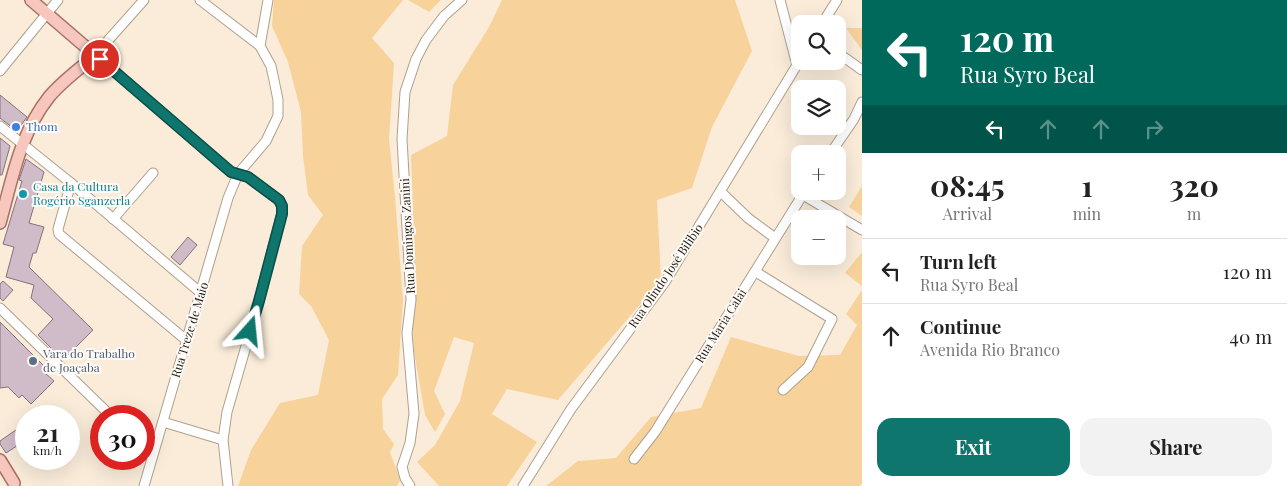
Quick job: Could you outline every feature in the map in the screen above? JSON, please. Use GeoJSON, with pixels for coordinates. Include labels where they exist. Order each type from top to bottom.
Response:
{"type":"FeatureCollection","features":[{"type":"Feature","properties":{"kind":"main road"},"geometry":{"type":"LineString","coordinates":[[0,223],[22,144],[29,128],[49,97],[95,55],[31,0]]}},
{"type":"Feature","properties":{"kind":"main road"},"geometry":{"type":"LineString","coordinates":[[0,460],[15,484]]}},
{"type":"Feature","properties":{"kind":"main road"},"geometry":{"type":"LineString","coordinates":[[0,470],[15,484]]}},
{"type":"Feature","properties":{"kind":"street"},"geometry":{"type":"LineString","coordinates":[[0,71],[58,0]]}},
{"type":"Feature","properties":{"kind":"street"},"geometry":{"type":"LineString","coordinates":[[144,0],[95,55],[231,172],[248,177],[279,200],[282,206],[282,214],[259,301],[227,412],[223,440],[228,486]]}},
{"type":"Feature","properties":{"kind":"street"},"geometry":{"type":"LineString","coordinates":[[200,0],[260,46],[268,0]]}},
{"type":"Feature","properties":{"kind":"street","name":"Rua Domingos Zanini"},"geometry":{"type":"LineString","coordinates":[[410,486],[405,478],[402,467],[410,443],[414,414],[407,333],[411,300],[402,139],[405,92],[416,59],[426,40],[444,16],[462,0]]}},
{"type":"Feature","properties":{"kind":"street"},"geometry":{"type":"LineString","coordinates":[[780,0],[791,38]]}},
{"type":"Feature","properties":{"kind":"street"},"geometry":{"type":"LineString","coordinates":[[828,15],[837,0]]}},
{"type":"Feature","properties":{"kind":"street","name":"Rua Treze de Maio"},"geometry":{"type":"LineString","coordinates":[[155,447],[228,198],[238,174],[266,141],[278,116],[278,100],[271,66],[260,46]]}},
{"type":"Feature","properties":{"kind":"street"},"geometry":{"type":"LineString","coordinates":[[846,59],[862,70]]}},
{"type":"Feature","properties":{"kind":"street","name":"Rua Olindo José Bilibio"},"geometry":{"type":"LineString","coordinates":[[523,486],[571,409],[665,282],[793,70]]}},
{"type":"Feature","properties":{"kind":"street"},"geometry":{"type":"LineString","coordinates":[[836,145],[854,119],[862,102]]}},
{"type":"Feature","properties":{"kind":"street"},"geometry":{"type":"LineString","coordinates":[[0,126],[71,183],[201,293]]}},
{"type":"Feature","properties":{"kind":"street"},"geometry":{"type":"LineString","coordinates":[[113,219],[153,174]]}},
{"type":"Feature","properties":{"kind":"street"},"geometry":{"type":"LineString","coordinates":[[71,183],[58,229],[59,234],[186,340]]}},
{"type":"Feature","properties":{"kind":"street"},"geometry":{"type":"LineString","coordinates":[[721,192],[748,218],[775,238]]}},
{"type":"Feature","properties":{"kind":"street","name":"Rua Maria Calai"},"geometry":{"type":"LineString","coordinates":[[634,459],[654,432],[799,200]]}},
{"type":"Feature","properties":{"kind":"street"},"geometry":{"type":"LineString","coordinates":[[815,200],[862,230]]}},
{"type":"Feature","properties":{"kind":"street"},"geometry":{"type":"LineString","coordinates":[[756,272],[832,319],[808,367],[784,390]]}},
{"type":"Feature","properties":{"kind":"street"},"geometry":{"type":"LineString","coordinates":[[0,308],[100,405]]}},
{"type":"Feature","properties":{"kind":"street"},"geometry":{"type":"LineString","coordinates":[[163,422],[223,440]]}},
{"type":"Feature","properties":{"kind":"street","name":"Rua Treze de Maio"},"geometry":{"type":"LineString","coordinates":[[144,486],[148,470]]}},
{"type":"Feature","properties":{"kind":"shaded area"},"geometry":{"type":"Polygon","coordinates":[[[274,0],[403,0],[372,38],[394,63],[389,139],[403,300],[398,375],[382,399],[383,429],[394,444],[390,452],[400,480],[397,486],[238,486],[251,450],[280,403],[318,395],[329,340],[311,306],[299,294],[302,246],[323,215],[308,195],[303,156],[301,112],[288,62],[272,26],[274,0]]]}},
{"type":"Feature","properties":{"kind":"shaded area"},"geometry":{"type":"Polygon","coordinates":[[[408,0],[441,0],[429,12],[408,0]]]}},
{"type":"Feature","properties":{"kind":"shaded area"},"geometry":{"type":"Polygon","coordinates":[[[502,0],[735,0],[752,51],[712,127],[692,188],[657,200],[661,280],[558,400],[507,389],[492,414],[537,442],[507,486],[439,486],[417,462],[435,445],[460,401],[474,343],[454,337],[434,391],[445,414],[435,432],[425,415],[414,351],[411,314],[414,240],[411,155],[447,136],[453,85],[489,27],[502,0]]]}},
{"type":"Feature","properties":{"kind":"shaded area"},"geometry":{"type":"Polygon","coordinates":[[[846,28],[862,28],[862,50],[846,28]]]}},
{"type":"Feature","properties":{"kind":"shaded area"},"geometry":{"type":"Polygon","coordinates":[[[862,186],[862,216],[849,207],[862,186]]]}},
{"type":"Feature","properties":{"kind":"shaded area"},"geometry":{"type":"Polygon","coordinates":[[[862,252],[862,286],[845,273],[862,252]]]}},
{"type":"Feature","properties":{"kind":"shaded area"},"geometry":{"type":"Polygon","coordinates":[[[862,290],[862,483],[860,486],[546,486],[578,461],[616,458],[651,417],[701,408],[731,337],[799,356],[840,355],[857,325],[846,314],[862,290]]]}},
{"type":"Feature","properties":{"kind":"building"},"geometry":{"type":"Polygon","coordinates":[[[0,95],[27,117],[17,131],[0,118],[0,95]]]}},
{"type":"Feature","properties":{"kind":"building"},"geometry":{"type":"Polygon","coordinates":[[[0,138],[10,146],[2,175],[0,175],[0,138]]]}},
{"type":"Feature","properties":{"kind":"building"},"geometry":{"type":"Polygon","coordinates":[[[26,159],[44,172],[29,223],[44,227],[36,253],[33,253],[29,267],[93,330],[63,360],[38,335],[53,319],[31,298],[34,285],[6,277],[14,247],[3,244],[22,181],[19,180],[26,159]]]}},
{"type":"Feature","properties":{"kind":"building"},"geometry":{"type":"Polygon","coordinates":[[[188,237],[197,245],[180,265],[171,257],[188,237]]]}},
{"type":"Feature","properties":{"kind":"building"},"geometry":{"type":"Polygon","coordinates":[[[3,281],[13,290],[3,301],[0,298],[0,284],[3,281]]]}},
{"type":"Feature","properties":{"kind":"building"},"geometry":{"type":"Polygon","coordinates":[[[0,322],[47,369],[44,372],[54,381],[31,404],[22,395],[19,398],[8,387],[0,388],[0,322]]]}},
{"type":"Feature","properties":{"kind":"building"},"geometry":{"type":"Polygon","coordinates":[[[15,431],[15,447],[6,453],[0,441],[15,431]]]}},
{"type":"Feature","properties":{"kind":"place","name":"Thom"},"geometry":{"type":"Point","coordinates":[16,127]}},
{"type":"Feature","properties":{"kind":"place","name":"Casa da Cultura Rogério Sganzerla"},"geometry":{"type":"Point","coordinates":[23,194]}},
{"type":"Feature","properties":{"kind":"place","name":"Vara do Trabalho de Joaçaba"},"geometry":{"type":"Point","coordinates":[33,361]}},
{"type":"Feature","properties":{"kind":"route"},"geometry":{"type":"LineString","coordinates":[[100,59],[231,172],[248,177],[279,200],[282,206],[282,214],[250,331]]}}]}
